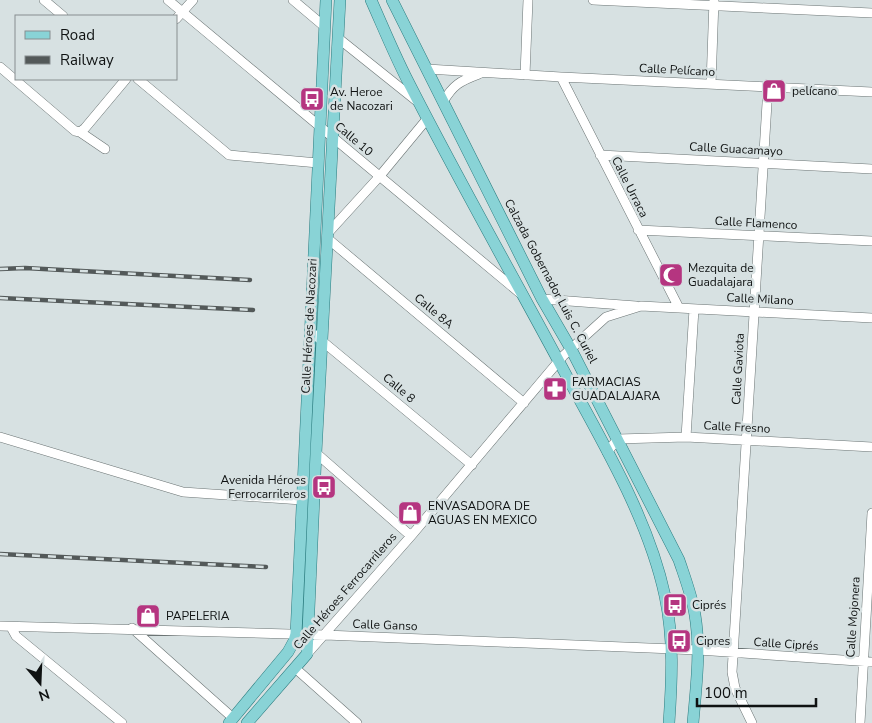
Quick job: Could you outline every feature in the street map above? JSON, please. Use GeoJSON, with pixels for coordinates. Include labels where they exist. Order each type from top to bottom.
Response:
{"type":"FeatureCollection","features":[{"type":"Feature","properties":{"kind":"main road","name":"Calle Héroes de Nacozari"},"geometry":{"type":"LineString","coordinates":[[307,654],[301,634],[302,500],[326,0]]}},
{"type":"Feature","properties":{"kind":"main road","name":"Calle Héroes de Nacozari"},"geometry":{"type":"LineString","coordinates":[[301,634],[323,340],[340,0]]}},
{"type":"Feature","properties":{"kind":"main road"},"geometry":{"type":"LineString","coordinates":[[371,0],[420,104],[607,452],[650,544],[664,594],[672,649],[669,723]]}},
{"type":"Feature","properties":{"kind":"main road","name":"Calzada Gobernador Luis C. Curiel"},"geometry":{"type":"LineString","coordinates":[[392,0],[542,299],[571,349],[679,560],[691,594],[695,615],[698,650],[693,723]]}},
{"type":"Feature","properties":{"kind":"main road","name":"Calle Héroes Ferrocarrileros"},"geometry":{"type":"LineString","coordinates":[[231,720],[301,634]]}},
{"type":"Feature","properties":{"kind":"main road","name":"Calle Héroes Ferrocarrileros"},"geometry":{"type":"LineString","coordinates":[[247,723],[307,654]]}},
{"type":"Feature","properties":{"kind":"street"},"geometry":{"type":"LineString","coordinates":[[44,0],[62,15]]}},
{"type":"Feature","properties":{"kind":"street","name":"Calle 10"},"geometry":{"type":"LineString","coordinates":[[168,0],[179,16],[320,127],[524,297]]}},
{"type":"Feature","properties":{"kind":"street"},"geometry":{"type":"LineString","coordinates":[[179,16],[193,0]]}},
{"type":"Feature","properties":{"kind":"street"},"geometry":{"type":"LineString","coordinates":[[293,0],[325,27]]}},
{"type":"Feature","properties":{"kind":"street"},"geometry":{"type":"LineString","coordinates":[[525,75],[528,0]]}},
{"type":"Feature","properties":{"kind":"street"},"geometry":{"type":"LineString","coordinates":[[593,0],[714,3],[872,13]]}},
{"type":"Feature","properties":{"kind":"street"},"geometry":{"type":"LineString","coordinates":[[711,84],[714,3]]}},
{"type":"Feature","properties":{"kind":"street"},"geometry":{"type":"LineString","coordinates":[[338,38],[420,104]]}},
{"type":"Feature","properties":{"kind":"street"},"geometry":{"type":"LineString","coordinates":[[0,67],[74,131],[80,132],[105,149]]}},
{"type":"Feature","properties":{"kind":"street","name":"Calle Pelícano"},"geometry":{"type":"LineString","coordinates":[[427,69],[872,92]]}},
{"type":"Feature","properties":{"kind":"street","name":"Calle Pelícano"},"geometry":{"type":"LineString","coordinates":[[443,102],[458,83],[482,73]]}},
{"type":"Feature","properties":{"kind":"street","name":"Calle Urraca"},"geometry":{"type":"LineString","coordinates":[[561,77],[679,308]]}},
{"type":"Feature","properties":{"kind":"street"},"geometry":{"type":"LineString","coordinates":[[80,132],[125,80]]}},
{"type":"Feature","properties":{"kind":"street"},"geometry":{"type":"LineString","coordinates":[[139,80],[229,155],[318,163]]}},
{"type":"Feature","properties":{"kind":"street","name":"Calle Gaviota"},"geometry":{"type":"LineString","coordinates":[[752,723],[732,679],[768,87]]}},
{"type":"Feature","properties":{"kind":"street"},"geometry":{"type":"LineString","coordinates":[[327,236],[428,119]]}},
{"type":"Feature","properties":{"kind":"street","name":"Calle Guacamayo"},"geometry":{"type":"LineString","coordinates":[[600,155],[872,169]]}},
{"type":"Feature","properties":{"kind":"street","name":"Calle Flamenco"},"geometry":{"type":"LineString","coordinates":[[638,230],[872,240]]}},
{"type":"Feature","properties":{"kind":"street","name":"Calle 8A"},"geometry":{"type":"LineString","coordinates":[[327,236],[524,403]]}},
{"type":"Feature","properties":{"kind":"street"},"geometry":{"type":"LineString","coordinates":[[542,299],[641,306]]}},
{"type":"Feature","properties":{"kind":"street","name":"Calle Milano"},"geometry":{"type":"LineString","coordinates":[[559,361],[606,317],[641,306],[872,318]]}},
{"type":"Feature","properties":{"kind":"street"},"geometry":{"type":"LineString","coordinates":[[686,437],[694,308]]}},
{"type":"Feature","properties":{"kind":"street","name":"Calle 8"},"geometry":{"type":"LineString","coordinates":[[310,331],[472,465]]}},
{"type":"Feature","properties":{"kind":"street","name":"Calle Héroes Ferrocarrileros"},"geometry":{"type":"LineString","coordinates":[[307,654],[411,536],[559,361]]}},
{"type":"Feature","properties":{"kind":"street"},"geometry":{"type":"LineString","coordinates":[[0,437],[183,492],[302,500]]}},
{"type":"Feature","properties":{"kind":"street","name":"Calle Fresno"},"geometry":{"type":"LineString","coordinates":[[618,439],[686,437],[872,447]]}},
{"type":"Feature","properties":{"kind":"street"},"geometry":{"type":"LineString","coordinates":[[607,452],[618,439]]}},
{"type":"Feature","properties":{"kind":"street"},"geometry":{"type":"LineString","coordinates":[[316,453],[411,536]]}},
{"type":"Feature","properties":{"kind":"street","name":"Calle Mojonera"},"geometry":{"type":"LineString","coordinates":[[860,723],[867,661],[872,513]]}},
{"type":"Feature","properties":{"kind":"street"},"geometry":{"type":"LineString","coordinates":[[4,628],[122,723]]}},
{"type":"Feature","properties":{"kind":"street","name":"Calle Ganso"},"geometry":{"type":"LineString","coordinates":[[4,628],[132,628],[698,650]]}},
{"type":"Feature","properties":{"kind":"street"},"geometry":{"type":"LineString","coordinates":[[132,628],[231,720]]}},
{"type":"Feature","properties":{"kind":"street","name":"Calle Ciprés"},"geometry":{"type":"LineString","coordinates":[[698,650],[867,661]]}},
{"type":"Feature","properties":{"kind":"street"},"geometry":{"type":"LineString","coordinates":[[295,668],[358,723]]}},
{"type":"Feature","properties":{"kind":"railway"},"geometry":{"type":"LineString","coordinates":[[0,269],[25,268],[250,280]]}},
{"type":"Feature","properties":{"kind":"railway"},"geometry":{"type":"LineString","coordinates":[[0,298],[253,310]]}},
{"type":"Feature","properties":{"kind":"railway"},"geometry":{"type":"LineString","coordinates":[[0,554],[266,567]]}},
{"type":"Feature","properties":{"kind":"place","name":"pelícano"},"geometry":{"type":"Point","coordinates":[774,91]}},
{"type":"Feature","properties":{"kind":"place","name":"Av. Heroe de Nacozari"},"geometry":{"type":"Point","coordinates":[312,99]}},
{"type":"Feature","properties":{"kind":"place","name":"Mezquita de Guadalajara"},"geometry":{"type":"Point","coordinates":[671,275]}},
{"type":"Feature","properties":{"kind":"place","name":"FARMACIAS GUADALAJARA"},"geometry":{"type":"Point","coordinates":[555,389]}},
{"type":"Feature","properties":{"kind":"place","name":"Avenida Héroes Ferrocarrileros"},"geometry":{"type":"Point","coordinates":[324,487]}},
{"type":"Feature","properties":{"kind":"place","name":"ENVASADORA DE AGUAS EN MEXICO"},"geometry":{"type":"Point","coordinates":[410,513]}},
{"type":"Feature","properties":{"kind":"place","name":"Ciprés"},"geometry":{"type":"Point","coordinates":[675,605]}},
{"type":"Feature","properties":{"kind":"place","name":"PAPELERIA"},"geometry":{"type":"Point","coordinates":[148,616]}},
{"type":"Feature","properties":{"kind":"place","name":"Cipres"},"geometry":{"type":"Point","coordinates":[679,641]}}]}
